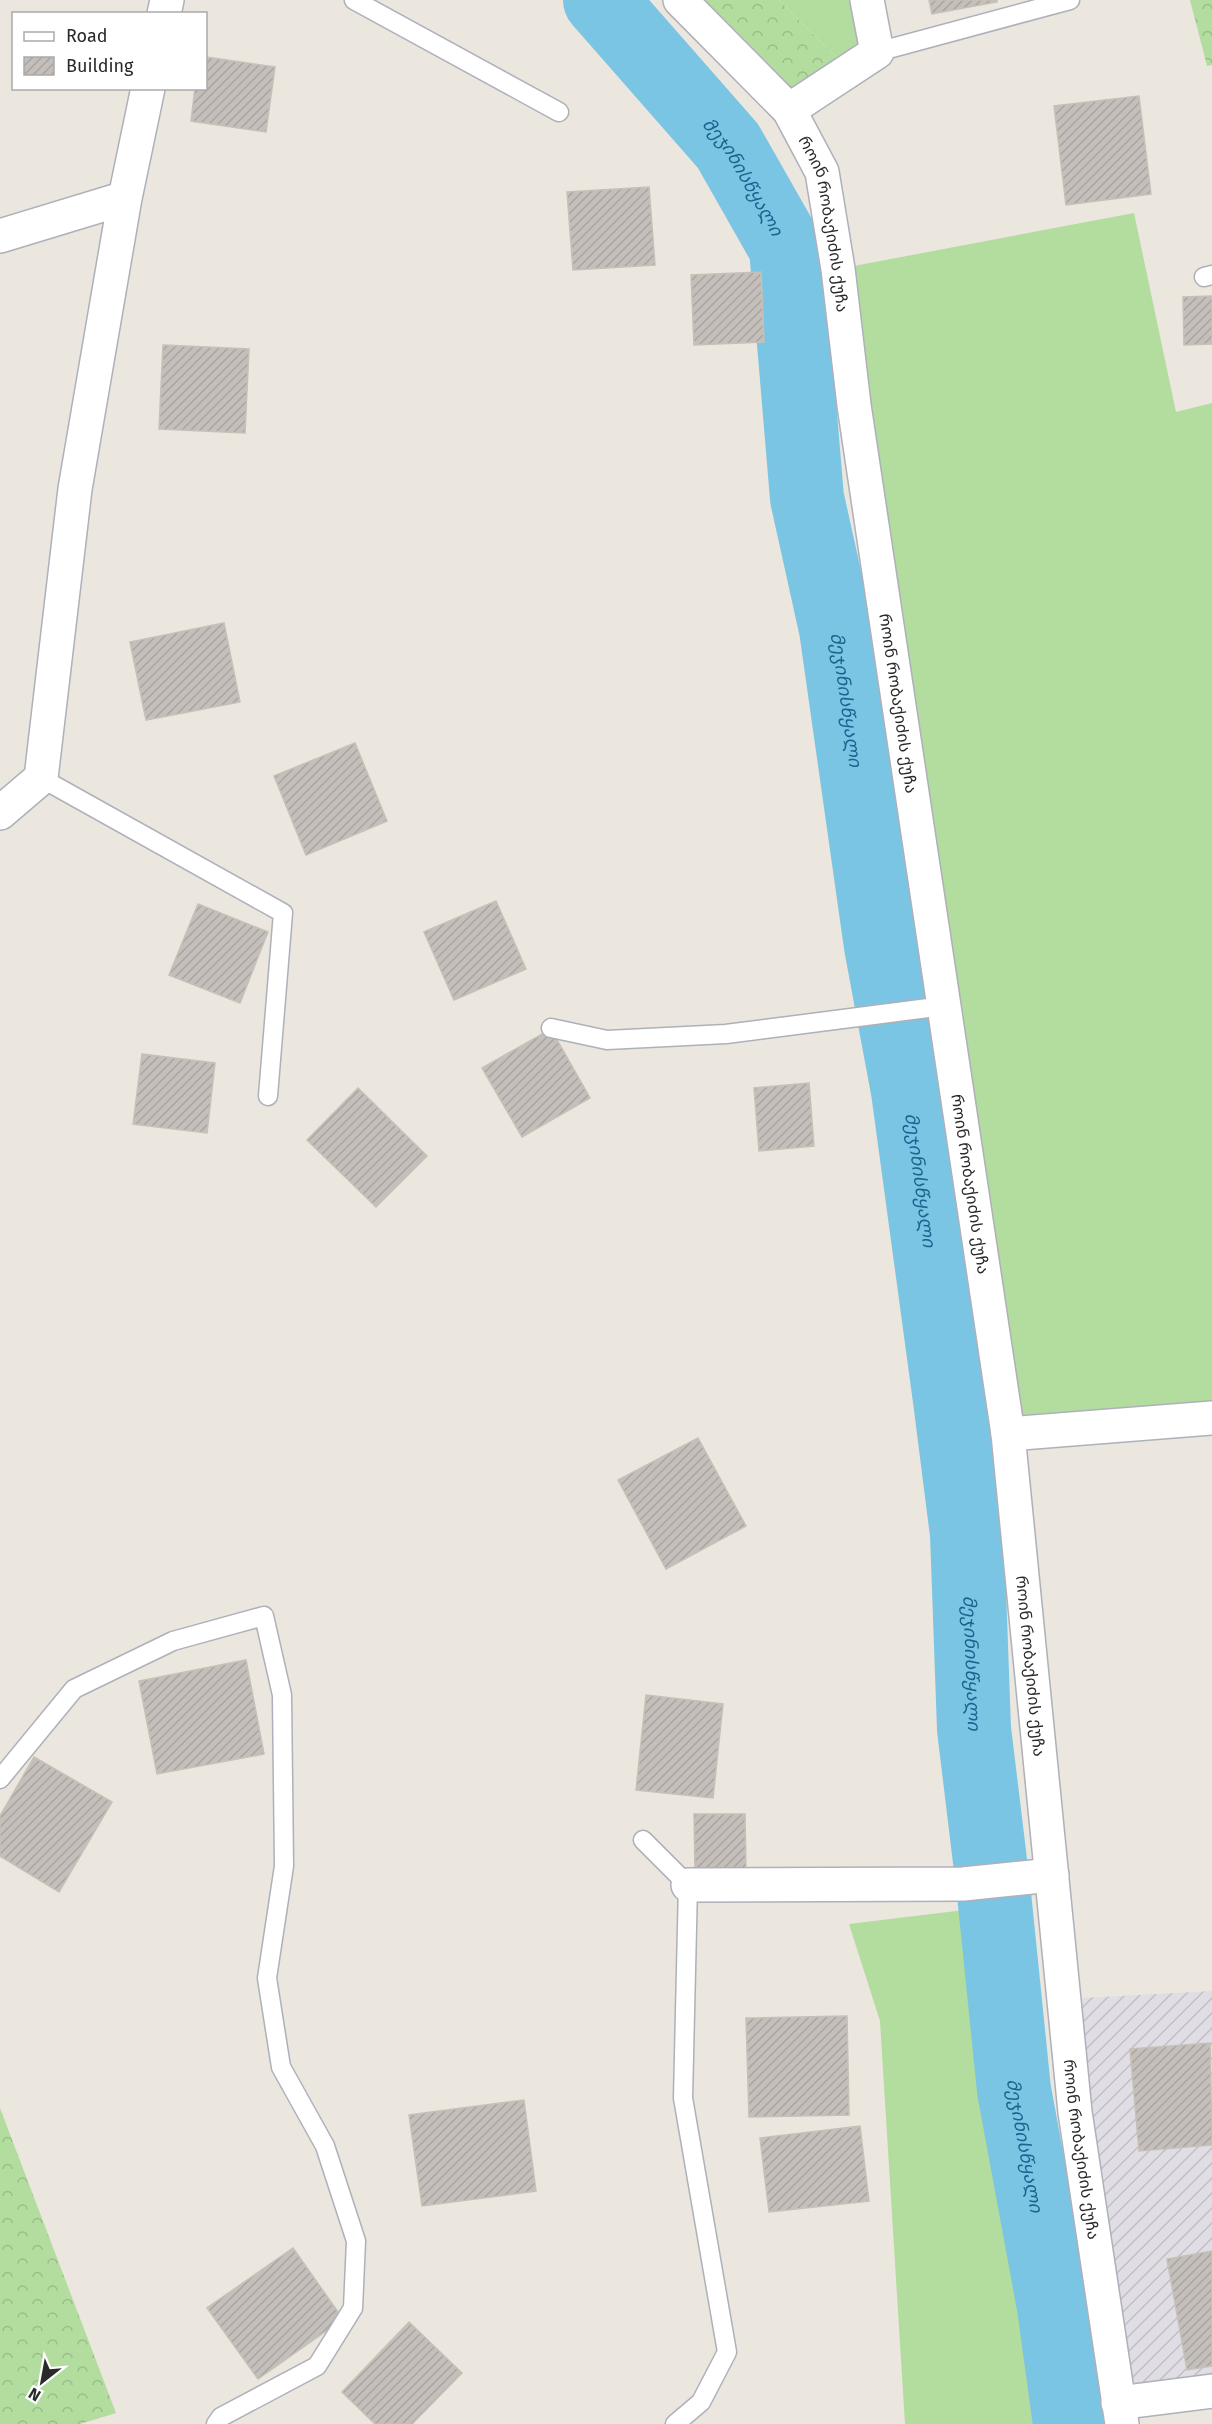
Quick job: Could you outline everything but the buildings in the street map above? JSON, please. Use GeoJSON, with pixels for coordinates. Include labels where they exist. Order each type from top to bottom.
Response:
{"type":"FeatureCollection","features":[{"type":"Feature","properties":{"kind":"street","name":"როინ რობაქიძის ქუჩა"},"geometry":{"type":"LineString","coordinates":[[680,0],[789,110],[822,172],[838,269],[931,1007],[1008,1434],[1040,1876],[1120,2413]]}},
{"type":"Feature","properties":{"kind":"street"},"geometry":{"type":"LineString","coordinates":[[789,110],[877,52],[867,0]]}},
{"type":"Feature","properties":{"kind":"street"},"geometry":{"type":"LineString","coordinates":[[0,813],[41,778],[75,489],[125,198],[148,90]]}},
{"type":"Feature","properties":{"kind":"street"},"geometry":{"type":"LineString","coordinates":[[0,236],[125,198]]}},
{"type":"Feature","properties":{"kind":"street"},"geometry":{"type":"LineString","coordinates":[[1008,1434],[1212,1418]]}},
{"type":"Feature","properties":{"kind":"street"},"geometry":{"type":"LineString","coordinates":[[688,1885],[963,1884],[1040,1876]]}},
{"type":"Feature","properties":{"kind":"street"},"geometry":{"type":"LineString","coordinates":[[1120,2413],[1212,2391]]}},
{"type":"Feature","properties":{"kind":"lane"},"geometry":{"type":"LineString","coordinates":[[354,0],[559,112]]}},
{"type":"Feature","properties":{"kind":"lane"},"geometry":{"type":"LineString","coordinates":[[877,52],[1070,0]]}},
{"type":"Feature","properties":{"kind":"lane"},"geometry":{"type":"LineString","coordinates":[[41,778],[283,914],[268,1096]]}},
{"type":"Feature","properties":{"kind":"lane"},"geometry":{"type":"LineString","coordinates":[[550,1028],[607,1040],[726,1034],[931,1007]]}},
{"type":"Feature","properties":{"kind":"lane"},"geometry":{"type":"LineString","coordinates":[[0,1779],[74,1689],[173,1641],[264,1616],[282,1695],[284,1866],[267,1978],[281,2067],[325,2146],[356,2241],[353,2308],[317,2366],[221,2417],[216,2424]]}},
{"type":"Feature","properties":{"kind":"lane"},"geometry":{"type":"LineString","coordinates":[[643,1840],[688,1885],[683,2097],[727,2352],[701,2402],[675,2424]]}},
{"type":"Feature","properties":{"kind":"shaded area"},"geometry":{"type":"Polygon","coordinates":[[[1212,1991],[1212,2391],[1118,2403],[1064,1999],[1212,1991]]]}},
{"type":"Feature","properties":{"kind":"green space"},"geometry":{"type":"Polygon","coordinates":[[[680,0],[779,0],[849,70],[789,110],[680,0]]]}},
{"type":"Feature","properties":{"kind":"green space"},"geometry":{"type":"Polygon","coordinates":[[[779,0],[867,0],[877,52],[849,70],[779,0]]]}},
{"type":"Feature","properties":{"kind":"green space"},"geometry":{"type":"Polygon","coordinates":[[[1190,0],[1212,0],[1212,65],[1207,66],[1190,0]]]}},
{"type":"Feature","properties":{"kind":"green space"},"geometry":{"type":"Polygon","coordinates":[[[1134,213],[1176,412],[1212,403],[1212,1418],[1008,1434],[838,269],[1134,213]]]}},
{"type":"Feature","properties":{"kind":"green space"},"geometry":{"type":"Polygon","coordinates":[[[981,1908],[1052,2424],[905,2424],[880,2021],[849,1924],[981,1908]]]}},
{"type":"Feature","properties":{"kind":"green space"},"geometry":{"type":"Polygon","coordinates":[[[0,2108],[116,2413],[80,2424],[0,2424],[0,2108]]]}},
{"type":"Feature","properties":{"kind":"waterway","name":"მეჯინისწყალი"},"geometry":{"type":"LineString","coordinates":[[600,0],[728,146],[786,248],[807,498],[836,629],[881,946],[908,1091],[950,1400],[967,1534],[974,1729],[1014,2090],[1054,2307],[1070,2424]]}}]}
